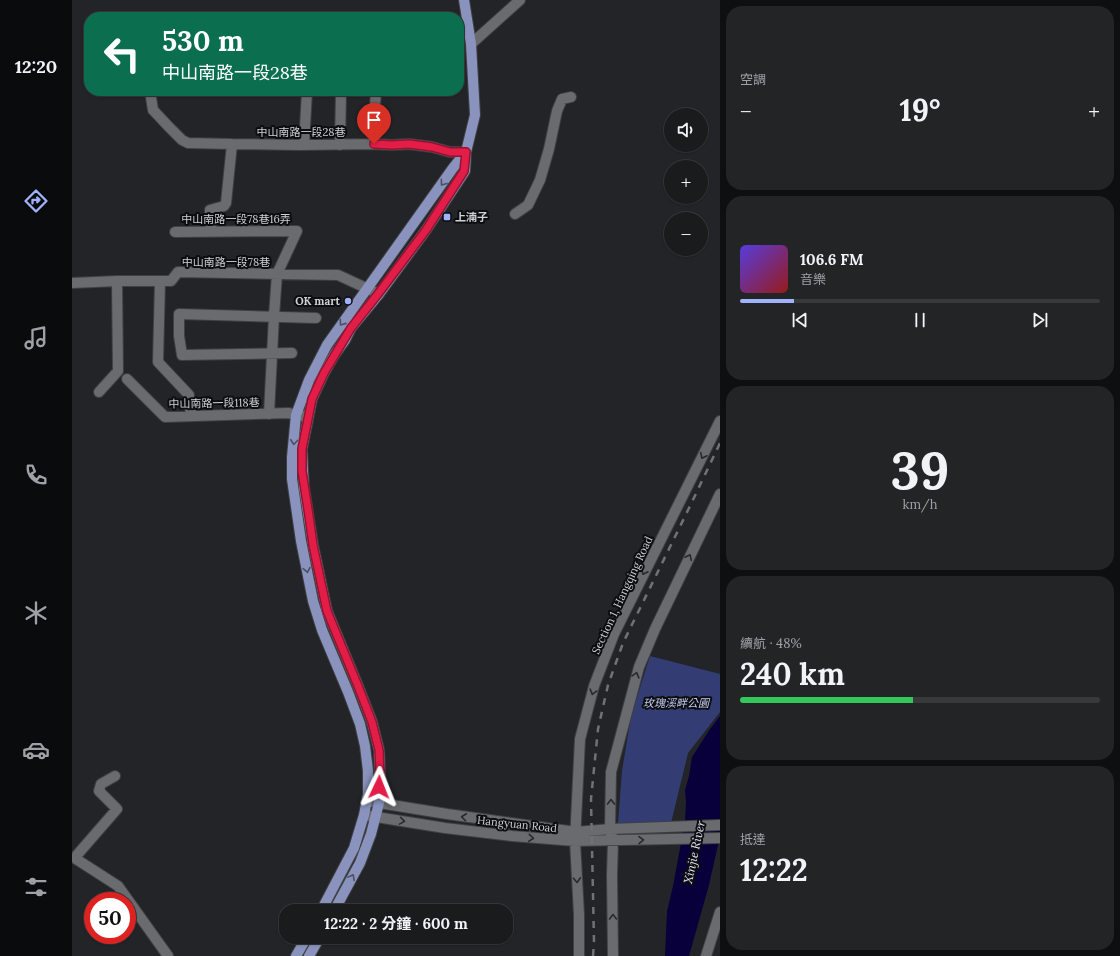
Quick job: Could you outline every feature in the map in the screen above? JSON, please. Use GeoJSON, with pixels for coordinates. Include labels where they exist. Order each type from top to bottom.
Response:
{"type":"FeatureCollection","features":[{"type":"Feature","properties":{"kind":"main road"},"geometry":{"type":"LineString","coordinates":[[338,904],[360,863],[376,817],[379,803],[379,750],[372,722],[364,700],[327,611],[313,545],[302,471],[302,449],[312,399],[324,373],[351,328],[426,230],[464,171],[466,152],[475,115],[471,44],[464,0]]}},
{"type":"Feature","properties":{"kind":"main road"},"geometry":{"type":"LineString","coordinates":[[325,904],[354,848],[364,815],[368,794],[368,771],[365,746],[360,724],[322,630],[313,601],[301,541],[292,479],[292,457],[296,416],[309,380],[327,345],[466,152]]}},
{"type":"Feature","properties":{"kind":"main road"},"geometry":{"type":"LineString","coordinates":[[296,956],[303,944]]}},
{"type":"Feature","properties":{"kind":"main road"},"geometry":{"type":"LineString","coordinates":[[309,956],[316,944]]}},
{"type":"Feature","properties":{"kind":"street"},"geometry":{"type":"LineString","coordinates":[[471,44],[520,0]]}},
{"type":"Feature","properties":{"kind":"street","name":"中山南路一段28巷"},"geometry":{"type":"LineString","coordinates":[[151,96],[153,110],[182,140],[188,143],[304,145],[409,144],[432,147],[450,152],[466,152]]}},
{"type":"Feature","properties":{"kind":"street"},"geometry":{"type":"LineString","coordinates":[[304,145],[307,96]]}},
{"type":"Feature","properties":{"kind":"street"},"geometry":{"type":"LineString","coordinates":[[340,145],[341,96]]}},
{"type":"Feature","properties":{"kind":"street"},"geometry":{"type":"LineString","coordinates":[[374,144],[376,96]]}},
{"type":"Feature","properties":{"kind":"street"},"geometry":{"type":"LineString","coordinates":[[515,214],[528,205],[544,168],[556,111],[562,99],[571,97]]}},
{"type":"Feature","properties":{"kind":"street"},"geometry":{"type":"LineString","coordinates":[[211,231],[210,210],[224,206],[226,203],[232,144]]}},
{"type":"Feature","properties":{"kind":"street","name":"中山南路一段78巷16弄"},"geometry":{"type":"LineString","coordinates":[[175,232],[297,231],[277,274]]}},
{"type":"Feature","properties":{"kind":"street","name":"中山南路一段78巷"},"geometry":{"type":"LineString","coordinates":[[72,283],[172,281],[178,272],[338,275],[378,294]]}},
{"type":"Feature","properties":{"kind":"street"},"geometry":{"type":"LineString","coordinates":[[269,414],[277,274]]}},
{"type":"Feature","properties":{"kind":"street"},"geometry":{"type":"LineString","coordinates":[[99,392],[118,371],[117,281]]}},
{"type":"Feature","properties":{"kind":"street"},"geometry":{"type":"LineString","coordinates":[[160,281],[158,362],[190,395],[191,416]]}},
{"type":"Feature","properties":{"kind":"street"},"geometry":{"type":"LineString","coordinates":[[292,353],[182,355],[179,336],[179,314],[316,318]]}},
{"type":"Feature","properties":{"kind":"street","name":"中山南路一段118巷"},"geometry":{"type":"LineString","coordinates":[[126,379],[165,417],[288,413],[296,416],[308,417]]}},
{"type":"Feature","properties":{"kind":"street","name":"Section 1, Hangqing Road"},"geometry":{"type":"LineString","coordinates":[[579,956],[576,837],[580,740],[594,686],[614,634],[720,421]]}},
{"type":"Feature","properties":{"kind":"street"},"geometry":{"type":"LineString","coordinates":[[613,956],[613,841],[610,829],[611,772],[638,667],[720,494]]}},
{"type":"Feature","properties":{"kind":"street"},"geometry":{"type":"LineString","coordinates":[[115,776],[101,784],[99,791],[117,809],[77,855],[76,859],[118,886],[168,956]]}},
{"type":"Feature","properties":{"kind":"street","name":"Hangyuan Road"},"geometry":{"type":"LineString","coordinates":[[366,801],[576,837],[613,841],[720,838]]}},
{"type":"Feature","properties":{"kind":"street","name":"Hangyuan Road"},"geometry":{"type":"LineString","coordinates":[[364,815],[452,829],[512,836],[576,837],[610,829],[720,826]]}},
{"type":"Feature","properties":{"kind":"street"},"geometry":{"type":"LineString","coordinates":[[706,956],[720,912]]}},
{"type":"Feature","properties":{"kind":"green space","name":"玫瑰溪畔公園"},"geometry":{"type":"Polygon","coordinates":[[[650,656],[720,674],[720,712],[688,753],[671,823],[618,823],[622,771],[631,716],[650,656]]]}},
{"type":"Feature","properties":{"kind":"water","name":"Xinjie River"},"geometry":{"type":"Polygon","coordinates":[[[720,716],[720,836],[709,885],[689,956],[665,956],[667,911],[685,821],[685,790],[692,757],[720,716]]]}},
{"type":"Feature","properties":{"kind":"railway"},"geometry":{"type":"LineString","coordinates":[[593,956],[591,799],[598,729],[608,685],[623,643],[720,443]]}},
{"type":"Feature","properties":{"kind":"place","name":"上湳子"},"geometry":{"type":"Point","coordinates":[447,217]}},
{"type":"Feature","properties":{"kind":"place","name":"OK mart"},"geometry":{"type":"Point","coordinates":[348,301]}},
{"type":"Feature","properties":{"kind":"route"},"geometry":{"type":"LineString","coordinates":[[374,144],[409,144],[432,147],[450,152],[466,152],[464,171],[426,230],[351,328],[324,373],[312,399],[302,449],[304,487],[313,545],[327,611],[372,722],[379,750],[379,787]]}}]}
